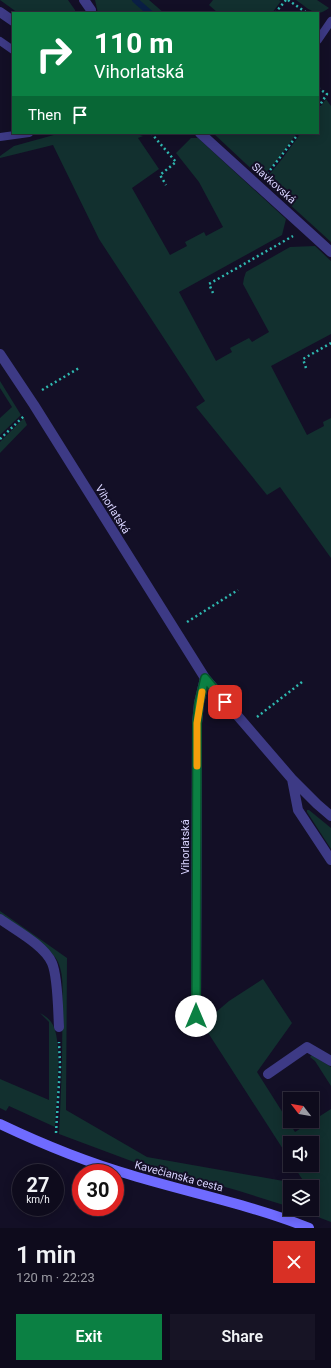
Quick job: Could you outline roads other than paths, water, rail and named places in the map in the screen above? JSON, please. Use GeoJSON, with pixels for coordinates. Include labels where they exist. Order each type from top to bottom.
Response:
{"type":"FeatureCollection","features":[{"type":"Feature","properties":{"kind":"street"},"geometry":{"type":"LineString","coordinates":[[84,0],[91,10],[90,12]]}},
{"type":"Feature","properties":{"kind":"street"},"geometry":{"type":"LineString","coordinates":[[0,12],[12,20]]}},
{"type":"Feature","properties":{"kind":"street","name":"Slavkovská"},"geometry":{"type":"LineString","coordinates":[[201,134],[331,252]]}},
{"type":"Feature","properties":{"kind":"street","name":"Vihorlatská"},"geometry":{"type":"LineString","coordinates":[[0,354],[32,401],[205,678],[292,779],[331,816]]}},
{"type":"Feature","properties":{"kind":"street","name":"Vihorlatská"},"geometry":{"type":"LineString","coordinates":[[196,1016],[197,723],[199,703],[205,678]]}},
{"type":"Feature","properties":{"kind":"street"},"geometry":{"type":"LineString","coordinates":[[292,779],[298,810],[331,860]]}},
{"type":"Feature","properties":{"kind":"street"},"geometry":{"type":"LineString","coordinates":[[0,919],[36,944],[51,961],[54,970],[59,1027]]}},
{"type":"Feature","properties":{"kind":"street"},"geometry":{"type":"LineString","coordinates":[[268,1074],[308,1047],[331,1061]]}},
{"type":"Feature","properties":{"kind":"street","name":"Kavečianska cesta"},"geometry":{"type":"LineString","coordinates":[[0,1124],[87,1161],[130,1175],[228,1201],[309,1228]]}},
{"type":"Feature","properties":{"kind":"lane"},"geometry":{"type":"LineString","coordinates":[[319,39],[331,21]]}},
{"type":"Feature","properties":{"kind":"lane"},"geometry":{"type":"LineString","coordinates":[[0,41],[12,49]]}},
{"type":"Feature","properties":{"kind":"lane"},"geometry":{"type":"LineString","coordinates":[[0,137],[22,134]]}},
{"type":"Feature","properties":{"kind":"waterway"},"geometry":{"type":"LineString","coordinates":[[135,0],[149,12]]}}]}
